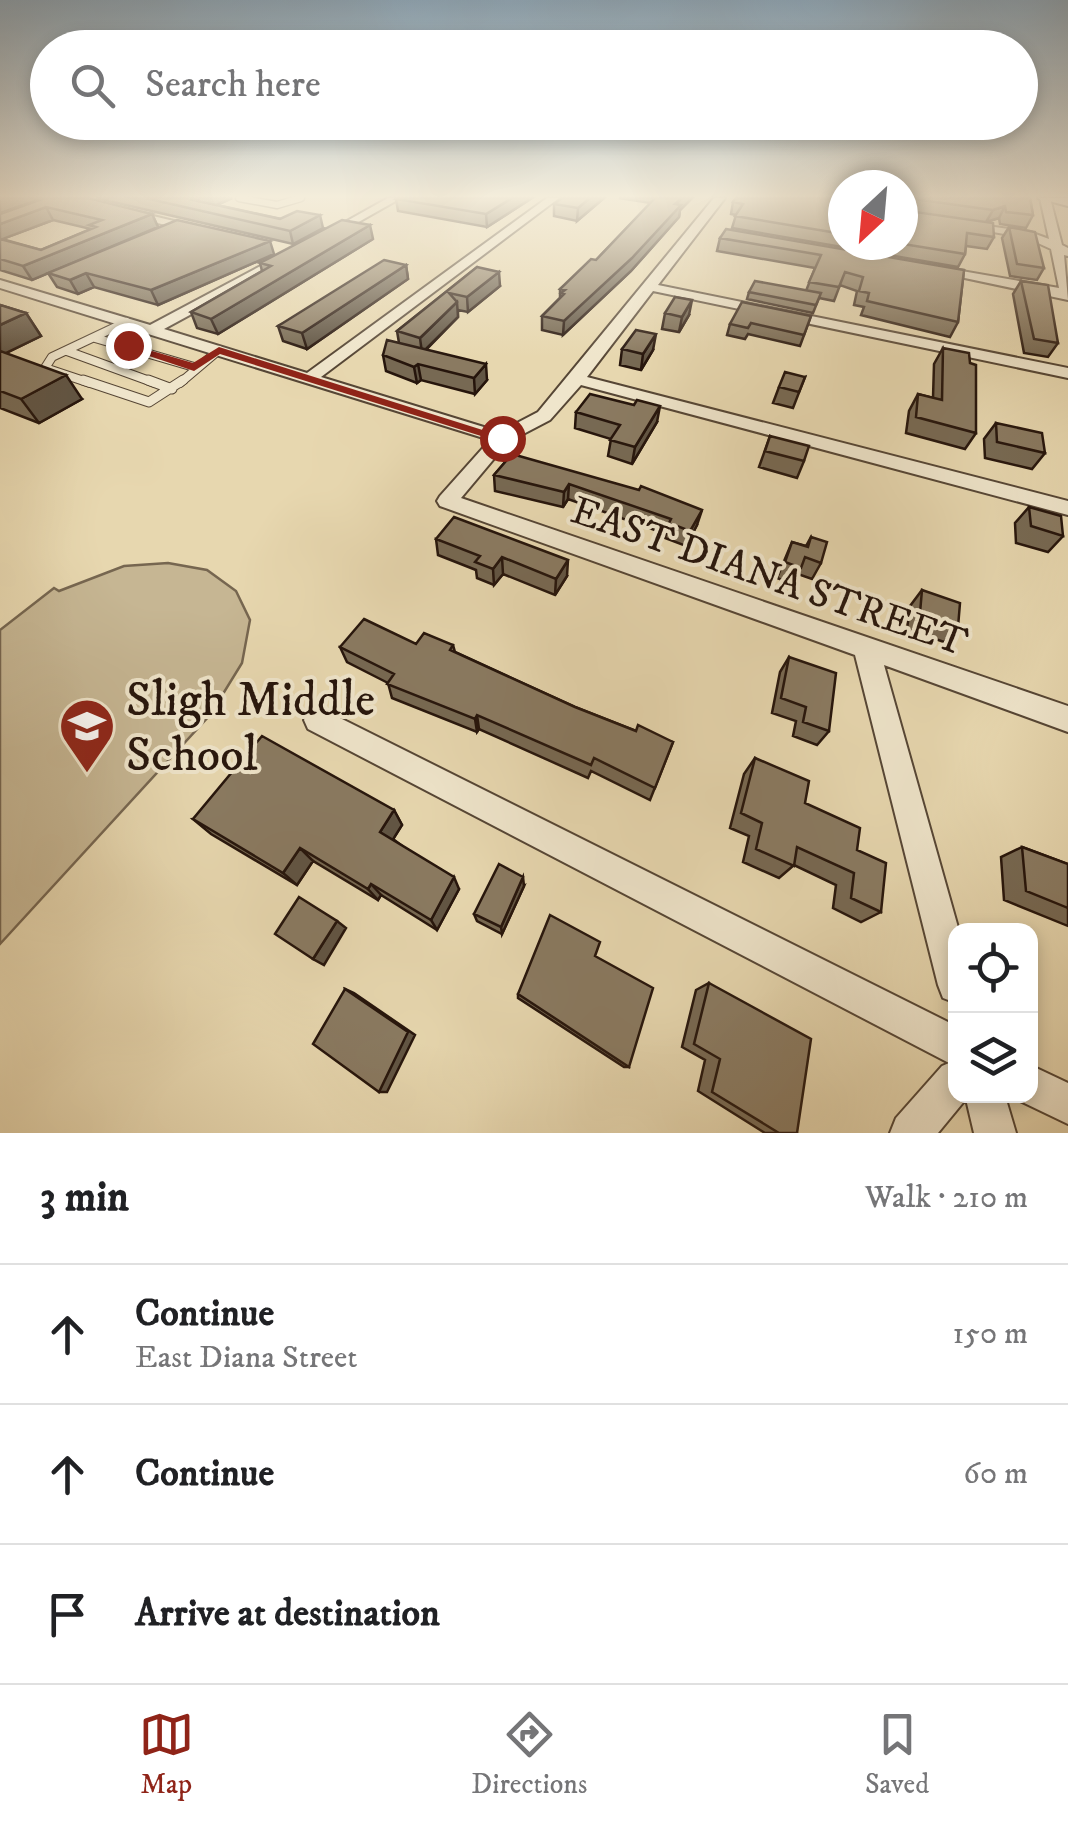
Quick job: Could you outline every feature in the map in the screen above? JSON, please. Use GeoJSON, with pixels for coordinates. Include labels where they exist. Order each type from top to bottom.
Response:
{"type":"FeatureCollection","features":[{"type":"Feature","properties":{"kind":"street"},"geometry":{"type":"LineString","coordinates":[[152,330],[295,252],[290,251]]}},
{"type":"Feature","properties":{"kind":"street"},"geometry":{"type":"LineString","coordinates":[[310,378],[482,251]]}},
{"type":"Feature","properties":{"kind":"street"},"geometry":{"type":"LineString","coordinates":[[0,284],[502,438],[544,416],[578,380],[679,251]]}},
{"type":"Feature","properties":{"kind":"street"},"geometry":{"type":"LineString","coordinates":[[910,266],[1068,294],[1062,251]]}},
{"type":"Feature","properties":{"kind":"street"},"geometry":{"type":"LineString","coordinates":[[26,292],[44,284]]}},
{"type":"Feature","properties":{"kind":"street"},"geometry":{"type":"LineString","coordinates":[[651,288],[1068,372]]}},
{"type":"Feature","properties":{"kind":"street"},"geometry":{"type":"LineString","coordinates":[[578,380],[1068,508]]}},
{"type":"Feature","properties":{"kind":"street","name":"EAST DIANA STREET"},"geometry":{"type":"LineString","coordinates":[[502,438],[448,501],[1068,719]]}},
{"type":"Feature","properties":{"kind":"street"},"geometry":{"type":"LineString","coordinates":[[866,648],[948,955]]}},
{"type":"Feature","properties":{"kind":"street"},"geometry":{"type":"LineString","coordinates":[[318,720],[948,1043]]}},
{"type":"Feature","properties":{"kind":"street"},"geometry":{"type":"LineString","coordinates":[[911,1133],[948,1089]]}},
{"type":"Feature","properties":{"kind":"street"},"geometry":{"type":"LineString","coordinates":[[1038,1089],[1068,1104]]}},
{"type":"Feature","properties":{"kind":"street"},"geometry":{"type":"LineString","coordinates":[[987,1103],[994,1133]]}},
{"type":"Feature","properties":{"kind":"lane"},"geometry":{"type":"LineString","coordinates":[[126,322],[47,361],[45,368],[141,402],[160,398],[219,350]]}},
{"type":"Feature","properties":{"kind":"lane"},"geometry":{"type":"LineString","coordinates":[[95,338],[194,367]]}},
{"type":"Feature","properties":{"kind":"lane"},"geometry":{"type":"LineString","coordinates":[[66,352],[172,390]]}},
{"type":"Feature","properties":{"kind":"shaded area","name":"Sligh Middle School"},"geometry":{"type":"Polygon","coordinates":[[[168,563],[207,570],[236,591],[250,620],[242,663],[210,715],[0,944],[0,630],[54,588],[59,591],[124,566],[168,563]]]}},
{"type":"Feature","properties":{"kind":"building"},"geometry":{"type":"Polygon","coordinates":[[[0,251],[61,251],[23,266],[0,259],[0,251]]]}},
{"type":"Feature","properties":{"kind":"building"},"geometry":{"type":"Polygon","coordinates":[[[102,251],[246,251],[151,290],[86,273],[70,280],[48,273],[102,251]]]}},
{"type":"Feature","properties":{"kind":"building"},"geometry":{"type":"Polygon","coordinates":[[[283,251],[326,251],[211,319],[191,312],[271,266],[260,263],[283,251]]]}},
{"type":"Feature","properties":{"kind":"building"},"geometry":{"type":"Polygon","coordinates":[[[605,251],[639,251],[564,321],[542,316],[564,294],[561,293],[565,290],[560,289],[591,259],[596,260],[605,251]]]}},
{"type":"Feature","properties":{"kind":"building"},"geometry":{"type":"Polygon","coordinates":[[[796,251],[828,251],[828,260],[906,260],[964,270],[958,322],[867,301],[869,293],[859,291],[863,277],[845,272],[839,287],[809,282],[821,255],[796,251]]]}},
{"type":"Feature","properties":{"kind":"building"},"geometry":{"type":"Polygon","coordinates":[[[1014,251],[1040,251],[1044,268],[1017,264],[1014,251]]]}},
{"type":"Feature","properties":{"kind":"building"},"geometry":{"type":"Polygon","coordinates":[[[384,260],[406,265],[302,333],[278,326],[384,260]]]}},
{"type":"Feature","properties":{"kind":"building"},"geometry":{"type":"Polygon","coordinates":[[[477,267],[499,272],[467,297],[449,293],[457,302],[420,338],[397,331],[477,267]]]}},
{"type":"Feature","properties":{"kind":"building"},"geometry":{"type":"Polygon","coordinates":[[[755,281],[821,293],[816,305],[749,292],[755,281]]]}},
{"type":"Feature","properties":{"kind":"building"},"geometry":{"type":"Polygon","coordinates":[[[1021,281],[1048,285],[1058,343],[1034,339],[1021,281]]]}},
{"type":"Feature","properties":{"kind":"building"},"geometry":{"type":"Polygon","coordinates":[[[675,297],[692,300],[682,317],[665,313],[675,297]]]}},
{"type":"Feature","properties":{"kind":"building"},"geometry":{"type":"Polygon","coordinates":[[[742,302],[811,316],[804,335],[751,323],[748,328],[730,324],[742,302]]]}},
{"type":"Feature","properties":{"kind":"building"},"geometry":{"type":"Polygon","coordinates":[[[0,305],[26,313],[0,325],[0,305]]]}},
{"type":"Feature","properties":{"kind":"building"},"geometry":{"type":"Polygon","coordinates":[[[636,330],[656,334],[643,354],[622,349],[636,330]]]}},
{"type":"Feature","properties":{"kind":"building"},"geometry":{"type":"Polygon","coordinates":[[[387,340],[486,364],[474,378],[418,364],[414,367],[383,355],[387,340]]]}},
{"type":"Feature","properties":{"kind":"building"},"geometry":{"type":"Polygon","coordinates":[[[943,348],[969,353],[970,363],[976,365],[976,433],[916,417],[918,394],[942,400],[943,348]]]}},
{"type":"Feature","properties":{"kind":"building"},"geometry":{"type":"Polygon","coordinates":[[[0,351],[66,375],[21,399],[0,391],[0,351]]]}},
{"type":"Feature","properties":{"kind":"building"},"geometry":{"type":"Polygon","coordinates":[[[785,372],[805,377],[799,392],[779,387],[785,372]]]}},
{"type":"Feature","properties":{"kind":"building"},"geometry":{"type":"Polygon","coordinates":[[[590,394],[634,405],[637,400],[660,406],[635,447],[610,440],[620,425],[576,412],[590,394]]]}},
{"type":"Feature","properties":{"kind":"building"},"geometry":{"type":"Polygon","coordinates":[[[996,423],[1042,433],[1045,453],[997,442],[996,423]]]}},
{"type":"Feature","properties":{"kind":"building"},"geometry":{"type":"Polygon","coordinates":[[[770,436],[809,446],[804,461],[765,451],[770,436]]]}},
{"type":"Feature","properties":{"kind":"building"},"geometry":{"type":"Polygon","coordinates":[[[512,454],[639,490],[641,486],[702,510],[690,531],[669,523],[671,519],[569,484],[564,492],[494,475],[512,454]]]}},
{"type":"Feature","properties":{"kind":"building"},"geometry":{"type":"Polygon","coordinates":[[[1029,507],[1061,516],[1063,536],[1031,526],[1029,507]]]}},
{"type":"Feature","properties":{"kind":"building"},"geometry":{"type":"Polygon","coordinates":[[[454,517],[568,560],[556,579],[502,557],[493,569],[475,562],[480,556],[436,539],[454,517]]]}},
{"type":"Feature","properties":{"kind":"building"},"geometry":{"type":"Polygon","coordinates":[[[811,537],[827,542],[821,563],[805,557],[801,568],[785,562],[792,542],[808,547],[811,537]]]}},
{"type":"Feature","properties":{"kind":"building"},"geometry":{"type":"Polygon","coordinates":[[[922,590],[960,603],[958,627],[920,613],[922,590]]]}},
{"type":"Feature","properties":{"kind":"building"},"geometry":{"type":"Polygon","coordinates":[[[364,619],[416,644],[424,633],[453,645],[450,650],[575,707],[636,731],[638,725],[673,742],[655,788],[594,758],[591,765],[477,715],[475,719],[387,684],[394,674],[340,647],[364,619]]]}},
{"type":"Feature","properties":{"kind":"building"},"geometry":{"type":"Polygon","coordinates":[[[789,657],[836,673],[829,731],[803,722],[806,707],[781,698],[789,657]]]}},
{"type":"Feature","properties":{"kind":"building"},"geometry":{"type":"Polygon","coordinates":[[[262,736],[394,810],[380,832],[454,877],[431,920],[371,884],[368,889],[300,848],[283,873],[193,819],[262,736]]]}},
{"type":"Feature","properties":{"kind":"building"},"geometry":{"type":"Polygon","coordinates":[[[755,758],[809,781],[805,803],[860,828],[857,850],[886,863],[881,912],[851,898],[854,873],[797,847],[794,866],[756,849],[762,823],[741,813],[755,758]]]}},
{"type":"Feature","properties":{"kind":"building"},"geometry":{"type":"Polygon","coordinates":[[[1022,847],[1068,864],[1068,908],[1026,891],[1022,847]]]}},
{"type":"Feature","properties":{"kind":"building"},"geometry":{"type":"Polygon","coordinates":[[[499,864],[523,877],[501,927],[474,914],[499,864]]]}},
{"type":"Feature","properties":{"kind":"building"},"geometry":{"type":"Polygon","coordinates":[[[299,897],[337,921],[313,959],[275,934],[299,897]]]}},
{"type":"Feature","properties":{"kind":"building"},"geometry":{"type":"Polygon","coordinates":[[[550,915],[600,942],[595,956],[653,988],[629,1067],[518,994],[550,915]]]}},
{"type":"Feature","properties":{"kind":"building"},"geometry":{"type":"Polygon","coordinates":[[[709,983],[811,1039],[797,1133],[779,1133],[712,1092],[720,1059],[694,1044],[709,983]]]}},
{"type":"Feature","properties":{"kind":"building"},"geometry":{"type":"Polygon","coordinates":[[[345,989],[408,1032],[379,1092],[313,1044],[345,989]]]}},
{"type":"Feature","properties":{"kind":"place","name":"Sligh Middle School"},"geometry":{"type":"Point","coordinates":[87,775]}},
{"type":"Feature","properties":{"kind":"route"},"geometry":{"type":"LineString","coordinates":[[128,345],[194,367],[219,350],[502,438]]}}]}
